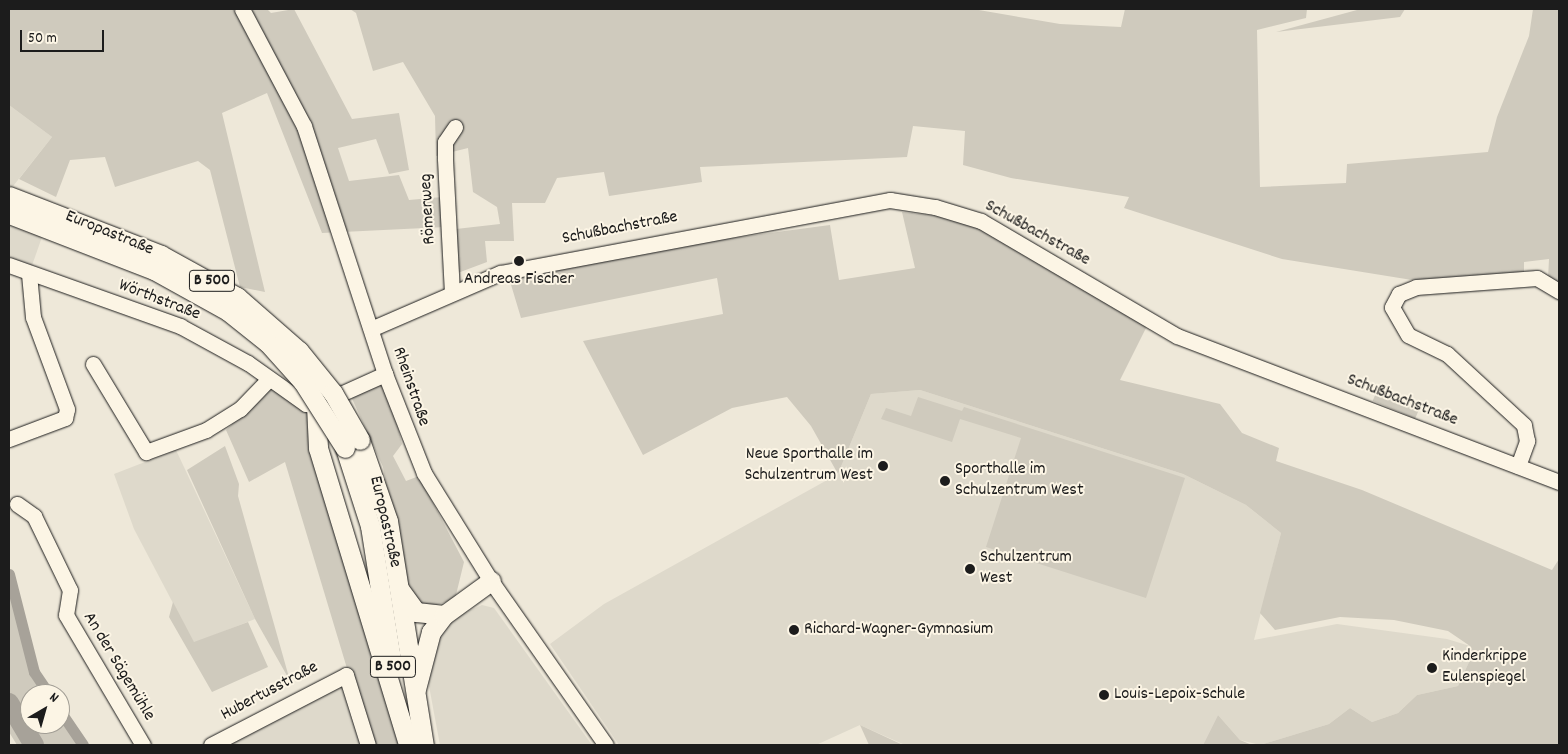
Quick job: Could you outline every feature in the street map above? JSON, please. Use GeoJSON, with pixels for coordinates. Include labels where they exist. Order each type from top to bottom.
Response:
{"type":"FeatureCollection","features":[{"type":"Feature","properties":{"kind":"main road","name":"Europastraße"},"geometry":{"type":"LineString","coordinates":[[9,196],[161,255],[237,297],[299,350],[333,393],[352,444],[384,503],[398,586],[413,700],[424,745]]}},
{"type":"Feature","properties":{"kind":"main road","name":"Europastraße"},"geometry":{"type":"LineString","coordinates":[[9,214],[154,270],[228,311],[268,344],[303,382],[352,444],[370,526],[409,745]]}},
{"type":"Feature","properties":{"kind":"main road"},"geometry":{"type":"LineString","coordinates":[[316,405],[318,448],[409,745]]}},
{"type":"Feature","properties":{"kind":"main road"},"geometry":{"type":"LineString","coordinates":[[413,700],[425,644],[444,615],[491,581]]}},
{"type":"Feature","properties":{"kind":"main road"},"geometry":{"type":"LineString","coordinates":[[398,586],[416,612],[444,615]]}},
{"type":"Feature","properties":{"kind":"street","name":"Rheinstraße"},"geometry":{"type":"LineString","coordinates":[[242,9],[304,126],[385,374],[424,473],[491,581],[606,745]]}},
{"type":"Feature","properties":{"kind":"street","name":"Römerweg"},"geometry":{"type":"LineString","coordinates":[[452,293],[444,158],[445,142],[455,127]]}},
{"type":"Feature","properties":{"kind":"street","name":"Schußbachstraße"},"geometry":{"type":"LineString","coordinates":[[371,329],[500,273],[580,255],[846,206],[890,200],[935,207],[1011,236],[1177,336],[1559,482]]}},
{"type":"Feature","properties":{"kind":"street","name":"Wörthstraße"},"geometry":{"type":"LineString","coordinates":[[9,265],[29,274],[180,326],[269,379],[306,404],[316,405]]}},
{"type":"Feature","properties":{"kind":"street"},"geometry":{"type":"LineString","coordinates":[[9,440],[66,418],[68,409],[33,317],[29,274]]}},
{"type":"Feature","properties":{"kind":"street"},"geometry":{"type":"LineString","coordinates":[[1522,468],[1527,441],[1524,425],[1447,354],[1408,335],[1392,307],[1399,294],[1416,287],[1537,278],[1559,291]]}},
{"type":"Feature","properties":{"kind":"street"},"geometry":{"type":"LineString","coordinates":[[93,364],[146,452],[206,430],[240,409],[269,379]]}},
{"type":"Feature","properties":{"kind":"street"},"geometry":{"type":"LineString","coordinates":[[316,405],[385,374]]}},
{"type":"Feature","properties":{"kind":"street","name":"An der Sägemühle"},"geometry":{"type":"LineString","coordinates":[[17,504],[34,516],[70,590],[66,615],[142,745]]}},
{"type":"Feature","properties":{"kind":"street","name":"Hubertusstraße"},"geometry":{"type":"LineString","coordinates":[[211,745],[346,675],[368,745]]}},
{"type":"Feature","properties":{"kind":"shaded area"},"geometry":{"type":"Polygon","coordinates":[[[9,9],[267,9],[271,13],[294,9],[352,119],[399,113],[409,170],[389,174],[376,139],[338,148],[349,181],[399,175],[409,200],[442,197],[445,227],[322,233],[267,93],[222,113],[265,292],[240,287],[210,170],[198,161],[115,187],[105,157],[70,160],[56,197],[19,179],[52,137],[9,105],[9,9]]]}},
{"type":"Feature","properties":{"kind":"shaded area"},"geometry":{"type":"Polygon","coordinates":[[[350,9],[973,9],[1060,24],[1121,27],[1125,9],[1307,9],[1306,18],[1257,30],[1260,187],[1346,183],[1347,164],[1488,152],[1497,117],[1529,36],[1533,9],[1559,9],[1559,286],[1548,279],[1549,259],[1524,262],[1524,275],[1412,280],[1282,259],[1124,208],[1129,197],[1011,178],[963,165],[965,131],[913,126],[907,157],[700,167],[702,182],[609,196],[604,172],[557,178],[545,203],[512,203],[514,241],[485,241],[487,262],[455,274],[456,229],[500,224],[497,207],[473,192],[468,148],[436,156],[435,116],[403,62],[373,71],[356,13],[350,9]]]}},
{"type":"Feature","properties":{"kind":"shaded area"},"geometry":{"type":"Polygon","coordinates":[[[1405,9],[1400,17],[1276,32],[1357,10],[1405,9]]]}},
{"type":"Feature","properties":{"kind":"shaded area"},"geometry":{"type":"Polygon","coordinates":[[[9,105],[52,137],[10,190],[9,189],[9,105]]]}},
{"type":"Feature","properties":{"kind":"shaded area"},"geometry":{"type":"Polygon","coordinates":[[[902,212],[947,217],[982,229],[1147,326],[1120,380],[1220,404],[1242,433],[1279,448],[1276,461],[1362,490],[1552,570],[1559,559],[1559,745],[1260,745],[1329,724],[1350,708],[1372,722],[1398,713],[1417,695],[1458,686],[1469,662],[1470,646],[1448,631],[1394,620],[1340,617],[1275,630],[1260,613],[1281,533],[1246,505],[1183,474],[920,390],[871,394],[838,474],[811,426],[787,397],[732,408],[643,455],[583,341],[723,314],[717,278],[521,318],[509,278],[710,241],[830,225],[839,280],[915,268],[902,212]]]}},
{"type":"Feature","properties":{"kind":"shaded area"},"geometry":{"type":"Polygon","coordinates":[[[9,225],[42,237],[29,274],[9,259],[9,225]]]}},
{"type":"Feature","properties":{"kind":"shaded area"},"geometry":{"type":"Polygon","coordinates":[[[385,374],[402,444],[393,456],[406,481],[419,476],[464,562],[455,599],[421,610],[403,588],[383,467],[349,392],[385,374]]]}},
{"type":"Feature","properties":{"kind":"shaded area"},"geometry":{"type":"Polygon","coordinates":[[[265,384],[306,406],[401,745],[370,745],[285,462],[249,482],[226,430],[267,391],[265,384]]]}},
{"type":"Feature","properties":{"kind":"shaded area"},"geometry":{"type":"Polygon","coordinates":[[[1379,386],[1421,404],[1415,419],[1373,401],[1379,386]]]}},
{"type":"Feature","properties":{"kind":"shaded area","name":"Schulzentrum West"},"geometry":{"type":"Polygon","coordinates":[[[920,390],[1183,474],[1246,505],[1281,533],[1254,640],[1337,624],[1447,639],[1470,646],[1469,662],[1458,686],[1417,695],[1398,713],[1372,722],[1350,708],[1329,724],[1260,745],[1240,740],[1218,715],[1203,745],[905,745],[860,725],[816,745],[619,745],[550,644],[604,604],[838,474],[871,394],[920,390]]]}},
{"type":"Feature","properties":{"kind":"shaded area"},"geometry":{"type":"Polygon","coordinates":[[[918,397],[962,411],[964,407],[1185,478],[1146,598],[986,547],[1021,438],[960,419],[952,442],[881,419],[886,408],[911,416],[918,397]]]}},
{"type":"Feature","properties":{"kind":"shaded area"},"geometry":{"type":"Polygon","coordinates":[[[225,446],[239,484],[238,496],[290,681],[255,619],[187,470],[225,446]]]}},
{"type":"Feature","properties":{"kind":"shaded area"},"geometry":{"type":"Polygon","coordinates":[[[176,450],[255,619],[194,643],[134,529],[114,474],[176,450]]]}},
{"type":"Feature","properties":{"kind":"shaded area"},"geometry":{"type":"Polygon","coordinates":[[[9,589],[31,673],[38,684],[20,684],[20,734],[70,734],[70,732],[79,745],[17,745],[9,732],[9,589]]]}},
{"type":"Feature","properties":{"kind":"shaded area"},"geometry":{"type":"Polygon","coordinates":[[[173,602],[194,642],[248,622],[268,667],[212,692],[169,617],[173,602]]]}},
{"type":"Feature","properties":{"kind":"shaded area"},"geometry":{"type":"Polygon","coordinates":[[[482,605],[494,608],[592,745],[440,745],[426,670],[433,643],[457,616],[482,605]]]}},
{"type":"Feature","properties":{"kind":"shaded area"},"geometry":{"type":"Polygon","coordinates":[[[338,681],[348,685],[366,745],[213,745],[338,681]]]}},
{"type":"Feature","properties":{"kind":"shaded area"},"geometry":{"type":"Polygon","coordinates":[[[1218,715],[1240,740],[1252,745],[1203,745],[1218,715]]]}},
{"type":"Feature","properties":{"kind":"shaded area"},"geometry":{"type":"Polygon","coordinates":[[[860,725],[903,745],[869,745],[860,725]]]}},
{"type":"Feature","properties":{"kind":"waterway"},"geometry":{"type":"LineString","coordinates":[[9,574],[34,672],[42,684]]}},
{"type":"Feature","properties":{"kind":"waterway"},"geometry":{"type":"LineString","coordinates":[[9,703],[34,745]]}},
{"type":"Feature","properties":{"kind":"waterway"},"geometry":{"type":"LineString","coordinates":[[70,726],[83,745]]}},
{"type":"Feature","properties":{"kind":"place","name":"Andreas Fischer"},"geometry":{"type":"Point","coordinates":[519,261]}},
{"type":"Feature","properties":{"kind":"place","name":"Neue Sporthalle im Schulzentrum West"},"geometry":{"type":"Point","coordinates":[883,466]}},
{"type":"Feature","properties":{"kind":"place","name":"Sporthalle im Schulzentrum West"},"geometry":{"type":"Point","coordinates":[945,481]}},
{"type":"Feature","properties":{"kind":"place","name":"Schulzentrum West"},"geometry":{"type":"Point","coordinates":[970,569]}},
{"type":"Feature","properties":{"kind":"place","name":"Richard-Wagner-Gymnasium"},"geometry":{"type":"Point","coordinates":[794,630]}},
{"type":"Feature","properties":{"kind":"place","name":"Kinderkrippe Eulenspiegel"},"geometry":{"type":"Point","coordinates":[1432,668]}},
{"type":"Feature","properties":{"kind":"place","name":"Louis-Lepoix-Schule"},"geometry":{"type":"Point","coordinates":[1104,695]}}]}
